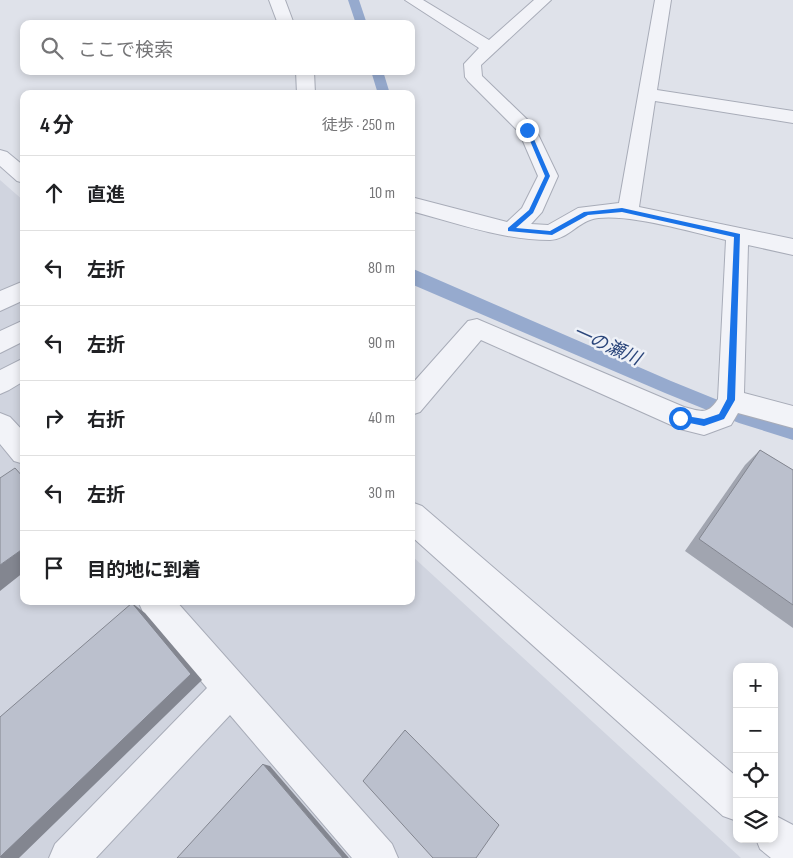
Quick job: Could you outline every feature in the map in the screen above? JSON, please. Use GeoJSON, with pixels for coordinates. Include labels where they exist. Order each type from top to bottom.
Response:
{"type":"FeatureCollection","features":[{"type":"Feature","properties":{"kind":"street"},"geometry":{"type":"LineString","coordinates":[[277,0],[284,20]]}},
{"type":"Feature","properties":{"kind":"street"},"geometry":{"type":"LineString","coordinates":[[413,0],[490,48]]}},
{"type":"Feature","properties":{"kind":"street"},"geometry":{"type":"LineString","coordinates":[[511,230],[531,212],[548,176],[527,130],[474,77],[472,64],[543,0]]}},
{"type":"Feature","properties":{"kind":"street"},"geometry":{"type":"LineString","coordinates":[[628,211],[663,0]]}},
{"type":"Feature","properties":{"kind":"street"},"geometry":{"type":"LineString","coordinates":[[305,75],[306,90]]}},
{"type":"Feature","properties":{"kind":"street"},"geometry":{"type":"LineString","coordinates":[[647,94],[793,117]]}},
{"type":"Feature","properties":{"kind":"street"},"geometry":{"type":"LineString","coordinates":[[0,156],[20,174]]}},
{"type":"Feature","properties":{"kind":"street"},"geometry":{"type":"LineString","coordinates":[[415,205],[511,230],[552,233],[586,213],[611,210],[628,211],[793,247]]}},
{"type":"Feature","properties":{"kind":"street"},"geometry":{"type":"LineString","coordinates":[[728,406],[737,236]]}},
{"type":"Feature","properties":{"kind":"street"},"geometry":{"type":"LineString","coordinates":[[0,302],[20,291]]}},
{"type":"Feature","properties":{"kind":"street"},"geometry":{"type":"LineString","coordinates":[[415,399],[477,328],[680,418],[704,423],[728,406],[793,417]]}},
{"type":"Feature","properties":{"kind":"street"},"geometry":{"type":"LineString","coordinates":[[0,343],[20,331]]}},
{"type":"Feature","properties":{"kind":"street"},"geometry":{"type":"LineString","coordinates":[[0,383],[20,370]]}},
{"type":"Feature","properties":{"kind":"street"},"geometry":{"type":"LineString","coordinates":[[0,424],[20,447]]}},
{"type":"Feature","properties":{"kind":"street"},"geometry":{"type":"LineString","coordinates":[[415,520],[733,798]]}},
{"type":"Feature","properties":{"kind":"street"},"geometry":{"type":"LineString","coordinates":[[157,605],[378,858]]}},
{"type":"Feature","properties":{"kind":"street"},"geometry":{"type":"LineString","coordinates":[[69,858],[230,688]]}},
{"type":"Feature","properties":{"kind":"street"},"geometry":{"type":"LineString","coordinates":[[778,838],[793,851]]}},
{"type":"Feature","properties":{"kind":"shaded area"},"geometry":{"type":"Polygon","coordinates":[[[0,180],[20,198],[20,605],[415,605],[415,559],[741,858],[0,858],[0,180]]]}},
{"type":"Feature","properties":{"kind":"water"},"geometry":{"type":"Polygon","coordinates":[[[348,0],[359,0],[366,20],[355,20],[348,0]]]}},
{"type":"Feature","properties":{"kind":"water"},"geometry":{"type":"Polygon","coordinates":[[[372,75],[384,75],[389,90],[377,90],[372,75]]]}},
{"type":"Feature","properties":{"kind":"water","name":"一の瀬川"},"geometry":{"type":"Polygon","coordinates":[[[415,270],[671,381],[740,409],[793,425],[793,440],[739,423],[415,286],[415,270]]]}},
{"type":"Feature","properties":{"kind":"building"},"geometry":{"type":"Polygon","coordinates":[[[760,450],[793,470],[793,605],[699,539],[760,450]]]}},
{"type":"Feature","properties":{"kind":"building"},"geometry":{"type":"Polygon","coordinates":[[[15,468],[20,474],[20,551],[0,565],[0,478],[15,468]]]}},
{"type":"Feature","properties":{"kind":"building"},"geometry":{"type":"Polygon","coordinates":[[[130,605],[134,605],[191,674],[0,857],[0,717],[130,605]]]}},
{"type":"Feature","properties":{"kind":"building"},"geometry":{"type":"Polygon","coordinates":[[[405,730],[499,825],[476,858],[433,858],[363,781],[405,730]]]}},
{"type":"Feature","properties":{"kind":"building"},"geometry":{"type":"Polygon","coordinates":[[[263,764],[343,858],[177,858],[263,764]]]}},
{"type":"Feature","properties":{"kind":"route"},"geometry":{"type":"LineString","coordinates":[[527,130],[548,176],[531,212],[511,230],[552,233],[586,213],[622,210],[737,236],[731,400],[722,417],[704,423],[680,418]]}}]}
